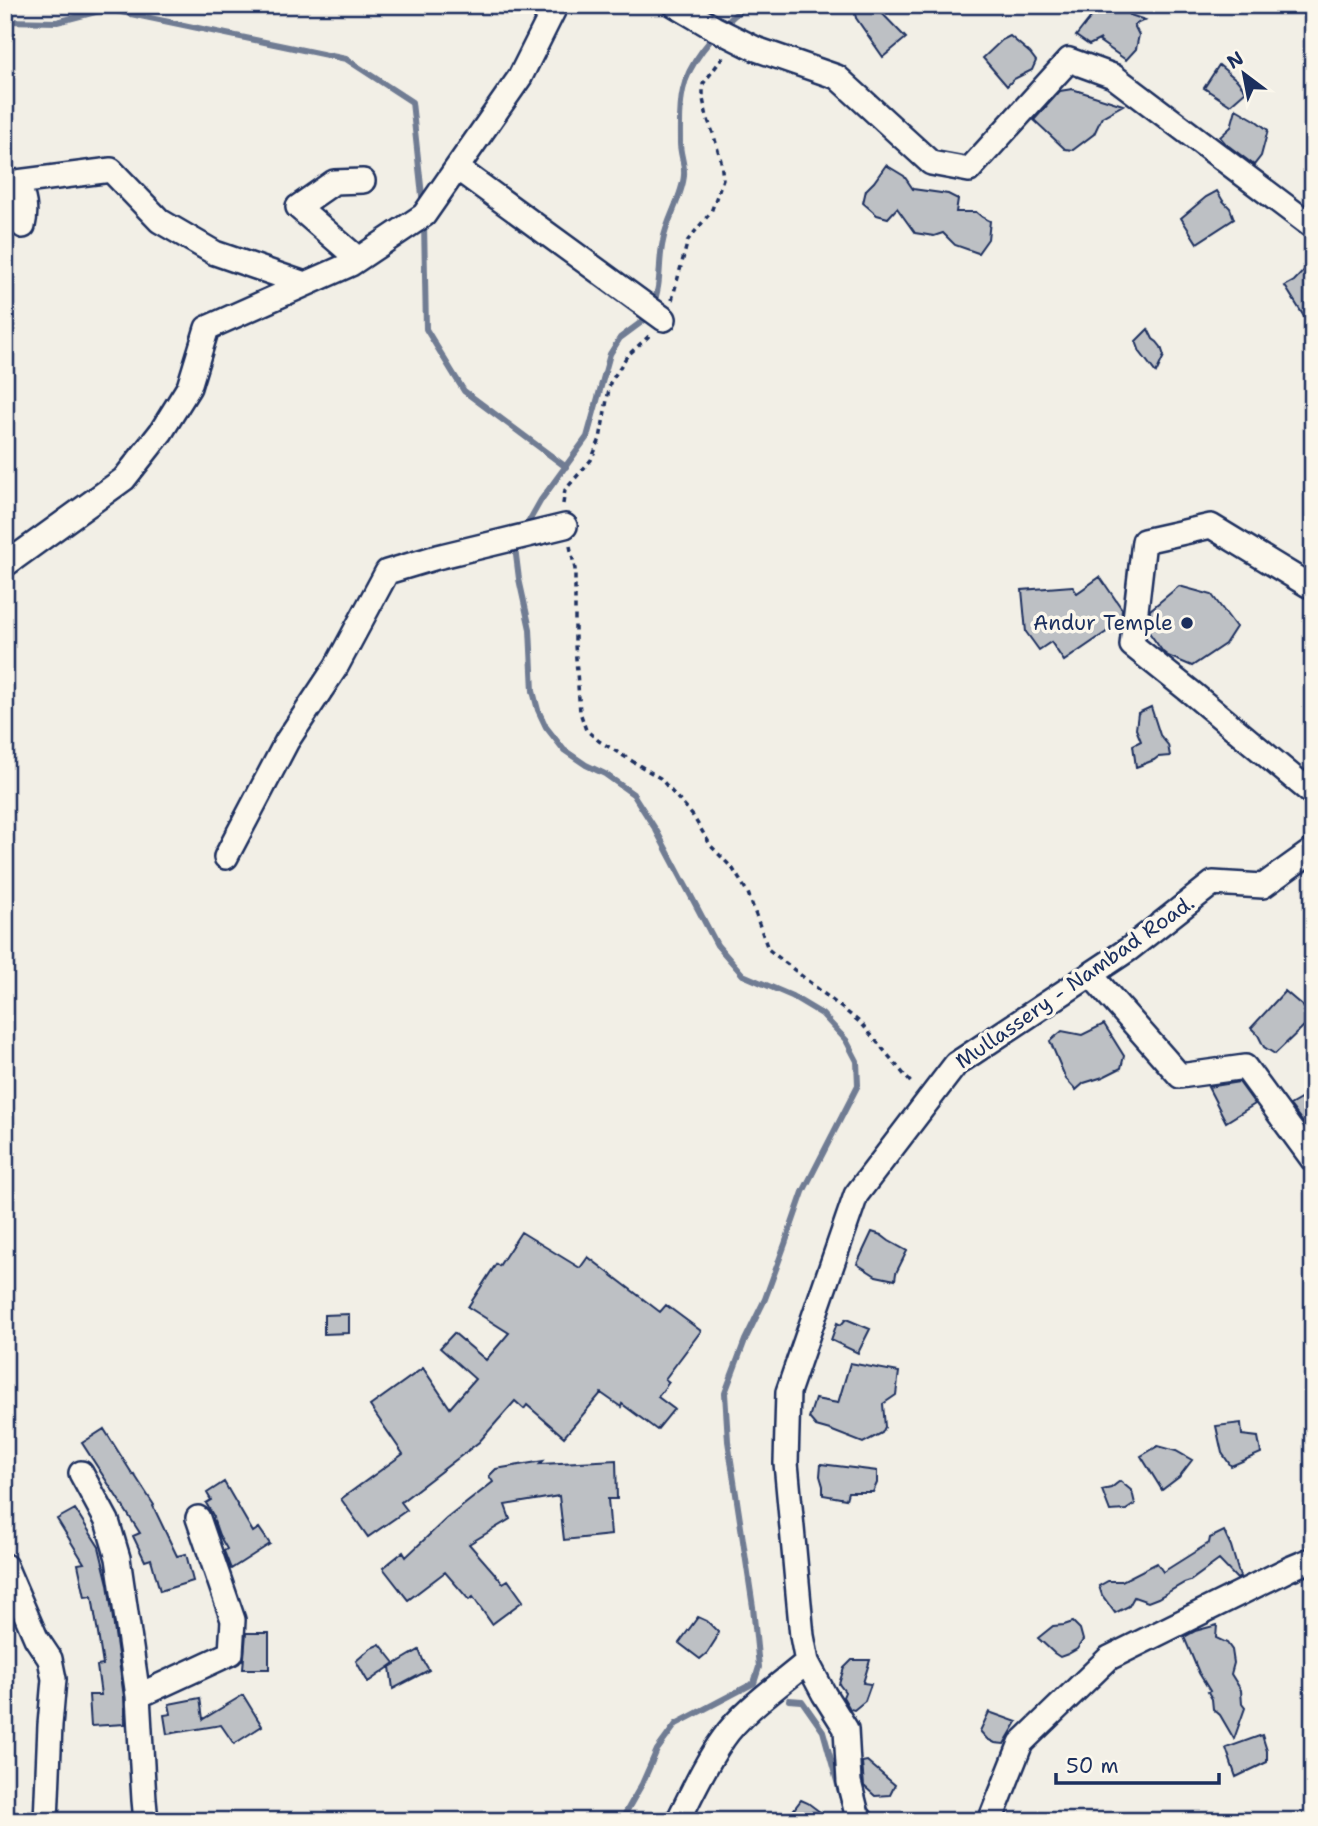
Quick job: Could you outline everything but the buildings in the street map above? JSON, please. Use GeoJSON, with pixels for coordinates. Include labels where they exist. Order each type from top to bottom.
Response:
{"type":"FeatureCollection","features":[{"type":"Feature","properties":{"kind":"street"},"geometry":{"type":"LineString","coordinates":[[5,565],[124,479],[161,432],[189,387],[207,328],[358,259],[424,215],[520,77],[556,5]]}},
{"type":"Feature","properties":{"kind":"street"},"geometry":{"type":"LineString","coordinates":[[675,5],[725,34],[836,77],[931,163],[969,170],[1069,60],[1113,76],[1313,227]]}},
{"type":"Feature","properties":{"kind":"street"},"geometry":{"type":"LineString","coordinates":[[457,168],[664,318]]}},
{"type":"Feature","properties":{"kind":"street"},"geometry":{"type":"LineString","coordinates":[[11,184],[111,170],[160,221],[171,228],[215,253],[305,284]]}},
{"type":"Feature","properties":{"kind":"street"},"geometry":{"type":"LineString","coordinates":[[358,259],[298,207],[334,182],[363,181]]}},
{"type":"Feature","properties":{"kind":"street"},"geometry":{"type":"LineString","coordinates":[[11,184],[24,197],[26,216],[23,226]]}},
{"type":"Feature","properties":{"kind":"street"},"geometry":{"type":"LineString","coordinates":[[226,858],[287,741],[336,667],[387,572],[565,526]]}},
{"type":"Feature","properties":{"kind":"street"},"geometry":{"type":"LineString","coordinates":[[1313,582],[1308,585],[1211,526],[1144,541],[1132,645],[1313,794]]}},
{"type":"Feature","properties":{"kind":"street","name":"Mullassery - Nambad Road."},"geometry":{"type":"LineString","coordinates":[[807,1662],[802,1636],[786,1463],[788,1392],[856,1195],[956,1064],[1129,949],[1213,883],[1263,886],[1313,850]]}},
{"type":"Feature","properties":{"kind":"street"},"geometry":{"type":"LineString","coordinates":[[1091,975],[1181,1076],[1245,1067],[1313,1160]]}},
{"type":"Feature","properties":{"kind":"street"},"geometry":{"type":"LineString","coordinates":[[81,1473],[107,1521],[118,1558],[138,1696],[146,1821]]}},
{"type":"Feature","properties":{"kind":"street"},"geometry":{"type":"LineString","coordinates":[[138,1696],[231,1653],[233,1620],[198,1518]]}},
{"type":"Feature","properties":{"kind":"street"},"geometry":{"type":"LineString","coordinates":[[990,1821],[1021,1744],[1109,1658],[1313,1559]]}},
{"type":"Feature","properties":{"kind":"street"},"geometry":{"type":"LineString","coordinates":[[5,1566],[36,1638],[50,1659],[54,1679],[46,1821]]}},
{"type":"Feature","properties":{"kind":"street"},"geometry":{"type":"LineString","coordinates":[[678,1821],[724,1738],[749,1712],[807,1662],[846,1730],[849,1782],[857,1814],[862,1821]]}},
{"type":"Feature","properties":{"kind":"path"},"geometry":{"type":"LineString","coordinates":[[725,34],[703,84],[703,99],[722,161],[723,179],[711,212],[688,240],[671,304],[664,318],[627,356],[610,383],[600,439],[591,460],[565,490],[562,508],[575,569],[575,645],[580,712],[586,730],[599,741],[660,778],[693,816],[711,846],[733,869],[748,893],[768,950],[862,1024],[927,1102]]}},
{"type":"Feature","properties":{"kind":"waterway"},"geometry":{"type":"LineString","coordinates":[[653,304],[658,289],[665,233],[683,183],[680,116],[686,78],[708,43],[746,5]]}},
{"type":"Feature","properties":{"kind":"waterway"},"geometry":{"type":"LineString","coordinates":[[5,21],[57,22],[107,9],[346,59],[412,102],[423,205]]}},
{"type":"Feature","properties":{"kind":"waterway"},"geometry":{"type":"LineString","coordinates":[[424,223],[426,329],[464,391],[566,467]]}},
{"type":"Feature","properties":{"kind":"waterway"},"geometry":{"type":"LineString","coordinates":[[524,530],[541,500],[587,437],[610,354],[620,338],[647,318],[648,314]]}},
{"type":"Feature","properties":{"kind":"waterway"},"geometry":{"type":"LineString","coordinates":[[517,543],[515,547],[519,579],[530,629],[533,691],[546,727],[564,750],[633,794],[656,830],[717,945],[743,975],[792,996],[822,1014],[846,1040],[857,1061],[858,1085],[803,1192],[765,1299],[745,1340],[725,1393],[728,1441],[753,1607],[759,1667],[754,1683],[676,1724],[657,1750],[621,1821]]}},
{"type":"Feature","properties":{"kind":"waterway"},"geometry":{"type":"LineString","coordinates":[[789,1700],[802,1701],[823,1731],[841,1796]]}},
{"type":"Feature","properties":{"kind":"place","name":"Andur Temple"},"geometry":{"type":"Point","coordinates":[1187,623]}}]}
